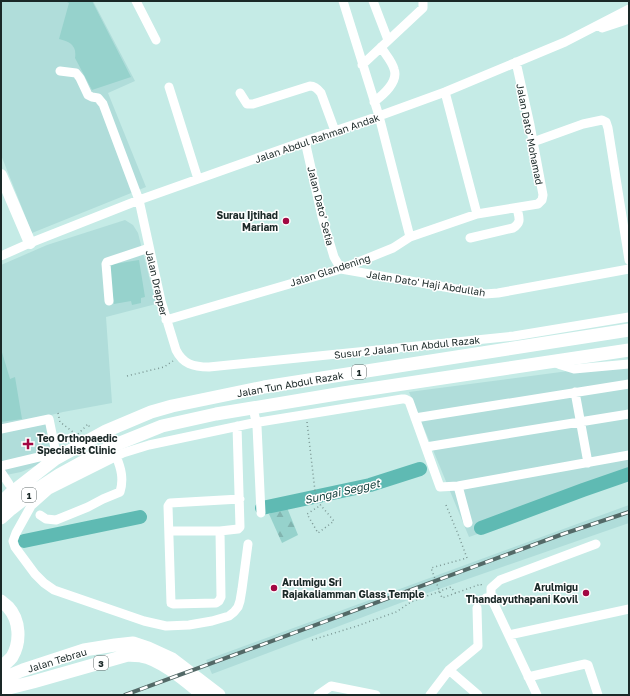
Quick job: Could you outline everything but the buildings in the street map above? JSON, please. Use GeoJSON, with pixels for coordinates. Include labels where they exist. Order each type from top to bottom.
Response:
{"type":"FeatureCollection","features":[{"type":"Feature","properties":{"kind":"highway","name":"Jalan Tun Abdul Razak"},"geometry":{"type":"LineString","coordinates":[[1,518],[18,493],[56,459],[106,431],[151,412],[172,406],[272,386],[622,331],[629,326]]}},
{"type":"Feature","properties":{"kind":"highway","name":"Jalan Tun Abdul Razak"},"geometry":{"type":"LineString","coordinates":[[1,503],[116,444],[162,426],[216,414],[343,393],[629,350]]}},
{"type":"Feature","properties":{"kind":"highway"},"geometry":{"type":"LineString","coordinates":[[1,601],[9,608],[15,619],[18,631],[18,642],[12,656],[1,668]]}},
{"type":"Feature","properties":{"kind":"highway","name":"Jalan Tebrau"},"geometry":{"type":"LineString","coordinates":[[1,679],[23,670],[84,650],[133,643],[148,648],[170,663],[203,691],[219,695]]}},
{"type":"Feature","properties":{"kind":"highway","name":"Jalan Tebrau"},"geometry":{"type":"LineString","coordinates":[[1,690],[128,655],[142,656],[170,663]]}},
{"type":"Feature","properties":{"kind":"main road"},"geometry":{"type":"LineString","coordinates":[[1,175],[30,243]]}},
{"type":"Feature","properties":{"kind":"street"},"geometry":{"type":"LineString","coordinates":[[343,1],[379,116],[410,237]]}},
{"type":"Feature","properties":{"kind":"street"},"geometry":{"type":"LineString","coordinates":[[373,1],[388,40]]}},
{"type":"Feature","properties":{"kind":"street"},"geometry":{"type":"LineString","coordinates":[[362,65],[423,8],[423,1]]}},
{"type":"Feature","properties":{"kind":"street"},"geometry":{"type":"LineString","coordinates":[[138,2],[156,40]]}},
{"type":"Feature","properties":{"kind":"street","name":"Jalan Abdul Rahman Andak"},"geometry":{"type":"LineString","coordinates":[[1,256],[139,200],[445,92],[565,42],[629,9]]}},
{"type":"Feature","properties":{"kind":"street"},"geometry":{"type":"LineString","coordinates":[[565,42],[629,19]]}},
{"type":"Feature","properties":{"kind":"street"},"geometry":{"type":"LineString","coordinates":[[374,102],[389,89],[394,79],[395,71],[381,47]]}},
{"type":"Feature","properties":{"kind":"street","name":"Jalan Dato' Mohamad"},"geometry":{"type":"LineString","coordinates":[[516,62],[543,195],[542,200],[538,204]]}},
{"type":"Feature","properties":{"kind":"street","name":"Jalan Drapper"},"geometry":{"type":"LineString","coordinates":[[60,71],[76,73],[88,95],[98,98],[103,104],[139,200],[166,320],[176,350],[182,359]]}},
{"type":"Feature","properties":{"kind":"street"},"geometry":{"type":"LineString","coordinates":[[240,92],[247,104],[253,104],[314,86],[319,89],[321,93],[334,131]]}},
{"type":"Feature","properties":{"kind":"street"},"geometry":{"type":"LineString","coordinates":[[169,87],[198,179]]}},
{"type":"Feature","properties":{"kind":"street"},"geometry":{"type":"LineString","coordinates":[[445,92],[477,214]]}},
{"type":"Feature","properties":{"kind":"street"},"geometry":{"type":"LineString","coordinates":[[533,142],[583,124],[602,120],[606,122],[629,260]]}},
{"type":"Feature","properties":{"kind":"street","name":"Jalan Dato’ Setia"},"geometry":{"type":"LineString","coordinates":[[305,141],[322,217],[334,257],[341,269]]}},
{"type":"Feature","properties":{"kind":"street","name":"Jalan Glandening"},"geometry":{"type":"LineString","coordinates":[[166,320],[341,269],[393,248],[410,237],[477,214],[538,204]]}},
{"type":"Feature","properties":{"kind":"street"},"geometry":{"type":"LineString","coordinates":[[470,238],[513,228],[520,220],[517,208]]}},
{"type":"Feature","properties":{"kind":"street"},"geometry":{"type":"LineString","coordinates":[[109,300],[107,262],[149,248]]}},
{"type":"Feature","properties":{"kind":"street","name":"Jalan Dato' Haji Abdullah"},"geometry":{"type":"LineString","coordinates":[[341,269],[485,294],[498,293],[629,269]]}},
{"type":"Feature","properties":{"kind":"street","name":"Susur 2 Jalan Tun Abdul Razak"},"geometry":{"type":"LineString","coordinates":[[182,359],[199,367],[224,365],[514,336],[629,317]]}},
{"type":"Feature","properties":{"kind":"street"},"geometry":{"type":"LineString","coordinates":[[553,361],[561,366],[574,369],[629,364]]}},
{"type":"Feature","properties":{"kind":"street"},"geometry":{"type":"LineString","coordinates":[[415,418],[629,384]]}},
{"type":"Feature","properties":{"kind":"street"},"geometry":{"type":"LineString","coordinates":[[575,392],[588,462]]}},
{"type":"Feature","properties":{"kind":"street"},"geometry":{"type":"LineString","coordinates":[[18,493],[49,490],[116,456],[149,445],[256,422],[402,399],[409,401],[440,487],[458,486],[629,455]]}},
{"type":"Feature","properties":{"kind":"street"},"geometry":{"type":"LineString","coordinates":[[253,408],[256,422],[261,513]]}},
{"type":"Feature","properties":{"kind":"street"},"geometry":{"type":"LineString","coordinates":[[169,531],[220,531],[238,529],[240,527],[240,499],[233,427],[216,414]]}},
{"type":"Feature","properties":{"kind":"street"},"geometry":{"type":"LineString","coordinates":[[426,447],[629,414]]}},
{"type":"Feature","properties":{"kind":"street"},"geometry":{"type":"LineString","coordinates":[[1,429],[49,418],[56,459],[39,457],[1,466]]}},
{"type":"Feature","properties":{"kind":"street"},"geometry":{"type":"LineString","coordinates":[[40,515],[46,519],[56,520],[120,492],[122,483],[121,467],[116,456]]}},
{"type":"Feature","properties":{"kind":"street"},"geometry":{"type":"LineString","coordinates":[[1,472],[31,506],[13,541],[15,547],[44,583],[54,590],[144,621],[166,626],[189,625],[229,616],[234,612],[240,601],[248,544]]}},
{"type":"Feature","properties":{"kind":"street"},"geometry":{"type":"LineString","coordinates":[[458,486],[468,523]]}},
{"type":"Feature","properties":{"kind":"street"},"geometry":{"type":"LineString","coordinates":[[18,493],[41,509],[40,515]]}},
{"type":"Feature","properties":{"kind":"street"},"geometry":{"type":"LineString","coordinates":[[220,531],[221,598],[216,603],[173,604],[171,602],[168,506],[170,503],[240,499]]}},
{"type":"Feature","properties":{"kind":"street"},"geometry":{"type":"LineString","coordinates":[[27,513],[35,518],[40,515]]}},
{"type":"Feature","properties":{"kind":"street"},"geometry":{"type":"LineString","coordinates":[[537,695],[494,604],[488,599],[491,588],[500,580],[596,544]]}},
{"type":"Feature","properties":{"kind":"street"},"geometry":{"type":"LineString","coordinates":[[430,695],[450,670],[478,646],[477,608]]}},
{"type":"Feature","properties":{"kind":"street"},"geometry":{"type":"LineString","coordinates":[[508,635],[629,609]]}},
{"type":"Feature","properties":{"kind":"street"},"geometry":{"type":"LineString","coordinates":[[528,677],[585,664],[588,666],[598,695]]}},
{"type":"Feature","properties":{"kind":"street"},"geometry":{"type":"LineString","coordinates":[[450,670],[478,695]]}},
{"type":"Feature","properties":{"kind":"street"},"geometry":{"type":"LineString","coordinates":[[318,695],[331,686],[376,695]]}},
{"type":"Feature","properties":{"kind":"path"},"geometry":{"type":"LineString","coordinates":[[127,376],[164,367],[182,359]]}},
{"type":"Feature","properties":{"kind":"path"},"geometry":{"type":"LineString","coordinates":[[58,413],[60,422],[77,435],[88,424]]}},
{"type":"Feature","properties":{"kind":"path"},"geometry":{"type":"LineString","coordinates":[[307,417],[315,491],[318,502],[321,505],[334,521],[318,533],[307,514],[321,505]]}},
{"type":"Feature","properties":{"kind":"path"},"geometry":{"type":"LineString","coordinates":[[446,505],[461,541],[466,558],[431,568],[442,598],[481,584],[488,599]]}},
{"type":"Feature","properties":{"kind":"path"},"geometry":{"type":"LineString","coordinates":[[312,640],[396,612],[410,602],[451,588],[456,594]]}},
{"type":"Feature","properties":{"kind":"shaded area"},"geometry":{"type":"Polygon","coordinates":[[[1,1],[93,1],[135,81],[108,93],[146,187],[32,233],[1,155],[1,1]]]}},
{"type":"Feature","properties":{"kind":"shaded area"},"geometry":{"type":"Polygon","coordinates":[[[125,220],[133,225],[138,233],[156,304],[106,317],[112,403],[51,415],[59,456],[21,472],[1,476],[1,265],[47,245],[125,220]]]}},
{"type":"Feature","properties":{"kind":"shaded area"},"geometry":{"type":"Polygon","coordinates":[[[629,363],[629,480],[469,537],[409,392],[629,363]]]}},
{"type":"Feature","properties":{"kind":"shaded area"},"geometry":{"type":"Polygon","coordinates":[[[629,505],[629,523],[416,597],[212,674],[206,660],[629,505]]]}},
{"type":"Feature","properties":{"kind":"green space"},"geometry":{"type":"Polygon","coordinates":[[[65,1],[92,1],[131,77],[92,90],[75,58],[74,47],[66,41],[59,39],[69,3],[65,1]]]}},
{"type":"Feature","properties":{"kind":"green space"},"geometry":{"type":"Polygon","coordinates":[[[139,260],[145,297],[141,298],[141,303],[132,305],[131,301],[114,304],[108,265],[139,260]]]}},
{"type":"Feature","properties":{"kind":"green space"},"geometry":{"type":"Polygon","coordinates":[[[1,349],[10,379],[15,377],[22,419],[1,422],[1,349]]]}},
{"type":"Feature","properties":{"kind":"green space"},"geometry":{"type":"Polygon","coordinates":[[[286,505],[298,535],[282,543],[269,514],[286,505]]]}},
{"type":"Feature","properties":{"kind":"waterway","name":"Sungai Segget"},"geometry":{"type":"LineString","coordinates":[[262,508],[370,485],[420,469]]}},
{"type":"Feature","properties":{"kind":"waterway","name":"Sungai Segget"},"geometry":{"type":"LineString","coordinates":[[481,528],[629,474]]}},
{"type":"Feature","properties":{"kind":"waterway","name":"Sungai Segget"},"geometry":{"type":"LineString","coordinates":[[24,541],[140,517]]}},
{"type":"Feature","properties":{"kind":"railway"},"geometry":{"type":"LineString","coordinates":[[125,695],[563,534],[629,512]]}},
{"type":"Feature","properties":{"kind":"place","name":"Surau Ijtihad Mariam"},"geometry":{"type":"Point","coordinates":[286,221]}},
{"type":"Feature","properties":{"kind":"place","name":"Teo Orthopaedic Specialist Clinic"},"geometry":{"type":"Point","coordinates":[28,444]}},
{"type":"Feature","properties":{"kind":"place","name":"Arulmigu Sri Rajakaliamman Glass Temple"},"geometry":{"type":"Point","coordinates":[274,588]}},
{"type":"Feature","properties":{"kind":"place","name":"Arulmigu Thandayuthapani Kovil"},"geometry":{"type":"Point","coordinates":[586,593]}}]}
